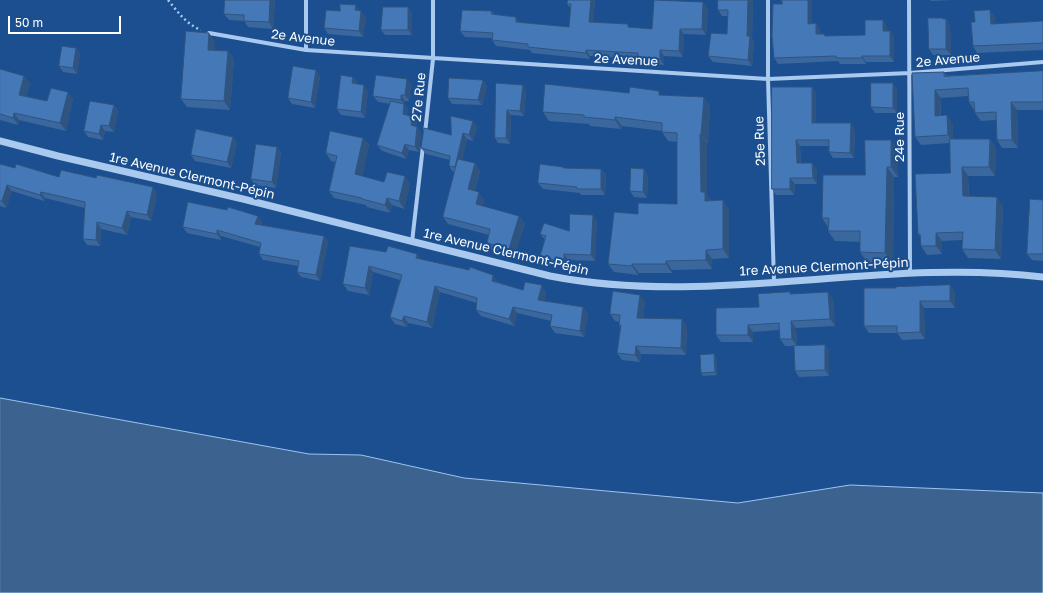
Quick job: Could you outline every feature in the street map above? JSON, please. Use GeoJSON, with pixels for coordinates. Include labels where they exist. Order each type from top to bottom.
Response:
{"type":"FeatureCollection","features":[{"type":"Feature","properties":{"kind":"street"},"geometry":{"type":"LineString","coordinates":[[306,0],[306,50]]}},
{"type":"Feature","properties":{"kind":"street","name":"27e Rue"},"geometry":{"type":"LineString","coordinates":[[424,135],[433,58],[433,0]]}},
{"type":"Feature","properties":{"kind":"street","name":"25e Rue"},"geometry":{"type":"LineString","coordinates":[[768,0],[768,79],[774,282]]}},
{"type":"Feature","properties":{"kind":"street","name":"24e Rue"},"geometry":{"type":"LineString","coordinates":[[909,0],[910,274]]}},
{"type":"Feature","properties":{"kind":"street","name":"2e Avenue"},"geometry":{"type":"LineString","coordinates":[[209,33],[306,50],[768,79],[910,73],[1043,62]]}},
{"type":"Feature","properties":{"kind":"street","name":"1re Avenue Clermont-Pépin"},"geometry":{"type":"LineString","coordinates":[[0,141],[72,160],[243,199],[412,243],[578,282],[603,285],[692,287],[910,274],[971,272],[1043,277]]}},
{"type":"Feature","properties":{"kind":"street"},"geometry":{"type":"LineString","coordinates":[[412,243],[423,143]]}},
{"type":"Feature","properties":{"kind":"path"},"geometry":{"type":"LineString","coordinates":[[168,0],[194,28],[209,33]]}},
{"type":"Feature","properties":{"kind":"water"},"geometry":{"type":"Polygon","coordinates":[[[0,398],[309,454],[361,455],[464,478],[738,503],[850,485],[1043,493],[1043,593],[0,593],[0,398]]]}},
{"type":"Feature","properties":{"kind":"building"},"geometry":{"type":"Polygon","coordinates":[[[225,0],[270,0],[269,22],[244,21],[244,15],[224,14],[225,0]]]}},
{"type":"Feature","properties":{"kind":"building"},"geometry":{"type":"Polygon","coordinates":[[[568,0],[591,0],[589,22],[628,24],[628,27],[652,29],[654,0],[703,2],[702,29],[680,29],[679,51],[660,50],[660,59],[638,57],[638,53],[586,50],[586,53],[528,47],[528,44],[492,40],[493,33],[460,31],[462,10],[492,11],[491,14],[516,17],[516,22],[569,27],[571,4],[567,4],[568,0]]]}},
{"type":"Feature","properties":{"kind":"building"},"geometry":{"type":"Polygon","coordinates":[[[718,0],[748,0],[747,36],[750,36],[748,60],[708,56],[711,33],[727,34],[728,10],[718,10],[718,0]]]}},
{"type":"Feature","properties":{"kind":"building"},"geometry":{"type":"Polygon","coordinates":[[[782,0],[808,0],[808,24],[816,23],[816,34],[824,34],[825,36],[865,35],[865,20],[883,20],[883,31],[890,31],[890,56],[862,56],[862,58],[836,58],[836,56],[774,58],[772,36],[773,4],[782,4],[782,0]]]}},
{"type":"Feature","properties":{"kind":"building"},"geometry":{"type":"Polygon","coordinates":[[[340,4],[356,5],[355,10],[361,11],[359,31],[324,28],[326,10],[340,11],[340,4]]]}},
{"type":"Feature","properties":{"kind":"building"},"geometry":{"type":"Polygon","coordinates":[[[383,7],[408,7],[408,30],[381,30],[383,7]]]}},
{"type":"Feature","properties":{"kind":"building"},"geometry":{"type":"Polygon","coordinates":[[[990,10],[991,24],[1043,21],[1043,43],[973,46],[971,22],[975,22],[974,11],[990,10]]]}},
{"type":"Feature","properties":{"kind":"building"},"geometry":{"type":"Polygon","coordinates":[[[928,18],[946,19],[946,49],[929,49],[928,18]]]}},
{"type":"Feature","properties":{"kind":"building"},"geometry":{"type":"Polygon","coordinates":[[[186,31],[209,33],[208,50],[228,51],[224,101],[181,99],[186,31]]]}},
{"type":"Feature","properties":{"kind":"building"},"geometry":{"type":"Polygon","coordinates":[[[62,46],[76,48],[73,68],[59,66],[62,46]]]}},
{"type":"Feature","properties":{"kind":"building"},"geometry":{"type":"Polygon","coordinates":[[[293,66],[316,70],[311,102],[288,98],[293,66]]]}},
{"type":"Feature","properties":{"kind":"building"},"geometry":{"type":"Polygon","coordinates":[[[0,69],[24,76],[19,95],[47,101],[51,88],[68,92],[60,123],[14,113],[13,118],[0,114],[0,69]]]}},
{"type":"Feature","properties":{"kind":"building"},"geometry":{"type":"Polygon","coordinates":[[[1043,71],[1043,102],[1011,102],[1012,140],[997,140],[996,112],[975,113],[974,102],[969,102],[968,88],[935,90],[935,116],[947,115],[948,135],[915,137],[912,73],[944,72],[944,76],[1043,71]]]}},
{"type":"Feature","properties":{"kind":"building"},"geometry":{"type":"Polygon","coordinates":[[[341,75],[353,77],[352,83],[364,85],[361,112],[337,109],[341,75]]]}},
{"type":"Feature","properties":{"kind":"building"},"geometry":{"type":"Polygon","coordinates":[[[376,75],[407,79],[405,95],[401,95],[401,100],[373,96],[376,75]]]}},
{"type":"Feature","properties":{"kind":"building"},"geometry":{"type":"Polygon","coordinates":[[[449,78],[483,80],[478,100],[448,98],[449,78]]]}},
{"type":"Feature","properties":{"kind":"building"},"geometry":{"type":"Polygon","coordinates":[[[496,83],[523,85],[520,111],[507,110],[506,138],[495,138],[496,83]]]}},
{"type":"Feature","properties":{"kind":"building"},"geometry":{"type":"Polygon","coordinates":[[[871,83],[893,83],[893,108],[871,107],[871,83]]]}},
{"type":"Feature","properties":{"kind":"building"},"geometry":{"type":"Polygon","coordinates":[[[545,84],[629,93],[630,87],[659,91],[659,95],[704,97],[701,135],[700,134],[701,192],[705,192],[705,201],[723,200],[723,249],[706,250],[706,260],[666,261],[666,264],[632,264],[632,266],[608,264],[614,212],[638,214],[638,203],[677,204],[677,133],[662,132],[662,123],[615,117],[615,120],[584,117],[584,115],[543,112],[545,84]]]}},
{"type":"Feature","properties":{"kind":"building"},"geometry":{"type":"Polygon","coordinates":[[[772,87],[812,87],[812,123],[851,123],[850,153],[829,152],[829,140],[796,140],[797,163],[812,163],[813,178],[790,178],[790,189],[772,189],[772,87]]]}},
{"type":"Feature","properties":{"kind":"building"},"geometry":{"type":"Polygon","coordinates":[[[90,101],[114,105],[109,126],[101,125],[99,134],[84,131],[90,101]]]}},
{"type":"Feature","properties":{"kind":"building"},"geometry":{"type":"Polygon","coordinates":[[[391,101],[404,104],[403,114],[413,117],[411,125],[417,127],[415,147],[405,144],[402,153],[377,145],[391,101]]]}},
{"type":"Feature","properties":{"kind":"building"},"geometry":{"type":"Polygon","coordinates":[[[451,116],[473,121],[469,135],[463,133],[455,167],[449,166],[450,156],[421,148],[424,128],[451,135],[451,116]]]}},
{"type":"Feature","properties":{"kind":"building"},"geometry":{"type":"Polygon","coordinates":[[[196,129],[233,137],[227,162],[191,155],[196,129]]]}},
{"type":"Feature","properties":{"kind":"building"},"geometry":{"type":"Polygon","coordinates":[[[330,131],[363,138],[355,174],[384,182],[387,172],[405,176],[399,201],[387,198],[385,205],[362,198],[329,191],[337,156],[326,153],[330,131]]]}},
{"type":"Feature","properties":{"kind":"building"},"geometry":{"type":"Polygon","coordinates":[[[950,139],[990,139],[989,167],[962,167],[963,196],[997,197],[995,250],[962,249],[963,232],[936,233],[936,246],[921,246],[920,234],[918,234],[915,174],[950,173],[950,139]]]}},
{"type":"Feature","properties":{"kind":"building"},"geometry":{"type":"Polygon","coordinates":[[[865,140],[891,140],[891,167],[887,167],[885,253],[860,252],[860,231],[828,231],[829,218],[822,218],[823,175],[865,175],[865,140]]]}},
{"type":"Feature","properties":{"kind":"building"},"geometry":{"type":"Polygon","coordinates":[[[256,144],[277,147],[272,182],[251,179],[256,144]]]}},
{"type":"Feature","properties":{"kind":"building"},"geometry":{"type":"Polygon","coordinates":[[[458,159],[475,163],[468,189],[479,192],[476,204],[519,216],[509,249],[487,243],[490,229],[443,217],[458,159]]]}},
{"type":"Feature","properties":{"kind":"building"},"geometry":{"type":"Polygon","coordinates":[[[0,164],[15,168],[16,164],[59,177],[61,170],[96,178],[97,175],[153,187],[147,215],[127,211],[122,228],[97,222],[96,240],[83,239],[85,202],[41,192],[40,195],[7,185],[2,201],[0,201],[0,164]]]}},
{"type":"Feature","properties":{"kind":"building"},"geometry":{"type":"Polygon","coordinates":[[[540,164],[563,168],[601,169],[601,189],[577,189],[577,187],[538,183],[540,164]]]}},
{"type":"Feature","properties":{"kind":"building"},"geometry":{"type":"Polygon","coordinates":[[[631,168],[644,169],[643,192],[630,191],[631,168]]]}},
{"type":"Feature","properties":{"kind":"building"},"geometry":{"type":"Polygon","coordinates":[[[1030,199],[1043,200],[1043,254],[1027,254],[1030,199]]]}},
{"type":"Feature","properties":{"kind":"building"},"geometry":{"type":"Polygon","coordinates":[[[188,202],[227,210],[228,207],[258,216],[255,224],[324,236],[316,275],[297,272],[299,261],[259,254],[261,243],[217,230],[217,234],[183,227],[188,202]]]}},
{"type":"Feature","properties":{"kind":"building"},"geometry":{"type":"Polygon","coordinates":[[[570,214],[593,215],[591,255],[564,254],[564,263],[540,256],[546,236],[540,234],[544,223],[569,231],[570,214]]]}},
{"type":"Feature","properties":{"kind":"building"},"geometry":{"type":"Polygon","coordinates":[[[350,246],[386,252],[388,246],[417,254],[416,258],[469,270],[470,267],[493,275],[492,281],[523,290],[525,282],[542,285],[538,300],[583,307],[580,331],[550,326],[552,315],[513,307],[509,319],[476,310],[477,298],[435,286],[427,322],[404,316],[402,321],[390,317],[402,275],[369,266],[365,288],[343,284],[350,246]]]}},
{"type":"Feature","properties":{"kind":"building"},"geometry":{"type":"Polygon","coordinates":[[[950,285],[950,301],[920,301],[920,332],[897,333],[897,326],[864,326],[864,288],[950,285]]]}},
{"type":"Feature","properties":{"kind":"building"},"geometry":{"type":"Polygon","coordinates":[[[613,291],[640,295],[637,318],[682,319],[681,348],[636,346],[635,355],[617,353],[621,325],[619,325],[620,315],[610,314],[613,291]]]}},
{"type":"Feature","properties":{"kind":"building"},"geometry":{"type":"Polygon","coordinates":[[[790,292],[790,294],[828,292],[830,319],[791,321],[792,339],[780,339],[779,323],[748,325],[748,335],[716,335],[716,308],[759,307],[758,294],[790,292]]]}},
{"type":"Feature","properties":{"kind":"building"},"geometry":{"type":"Polygon","coordinates":[[[825,345],[825,370],[795,371],[794,346],[825,345]]]}},
{"type":"Feature","properties":{"kind":"building"},"geometry":{"type":"Polygon","coordinates":[[[714,354],[715,372],[701,373],[700,355],[714,354]]]}}]}
